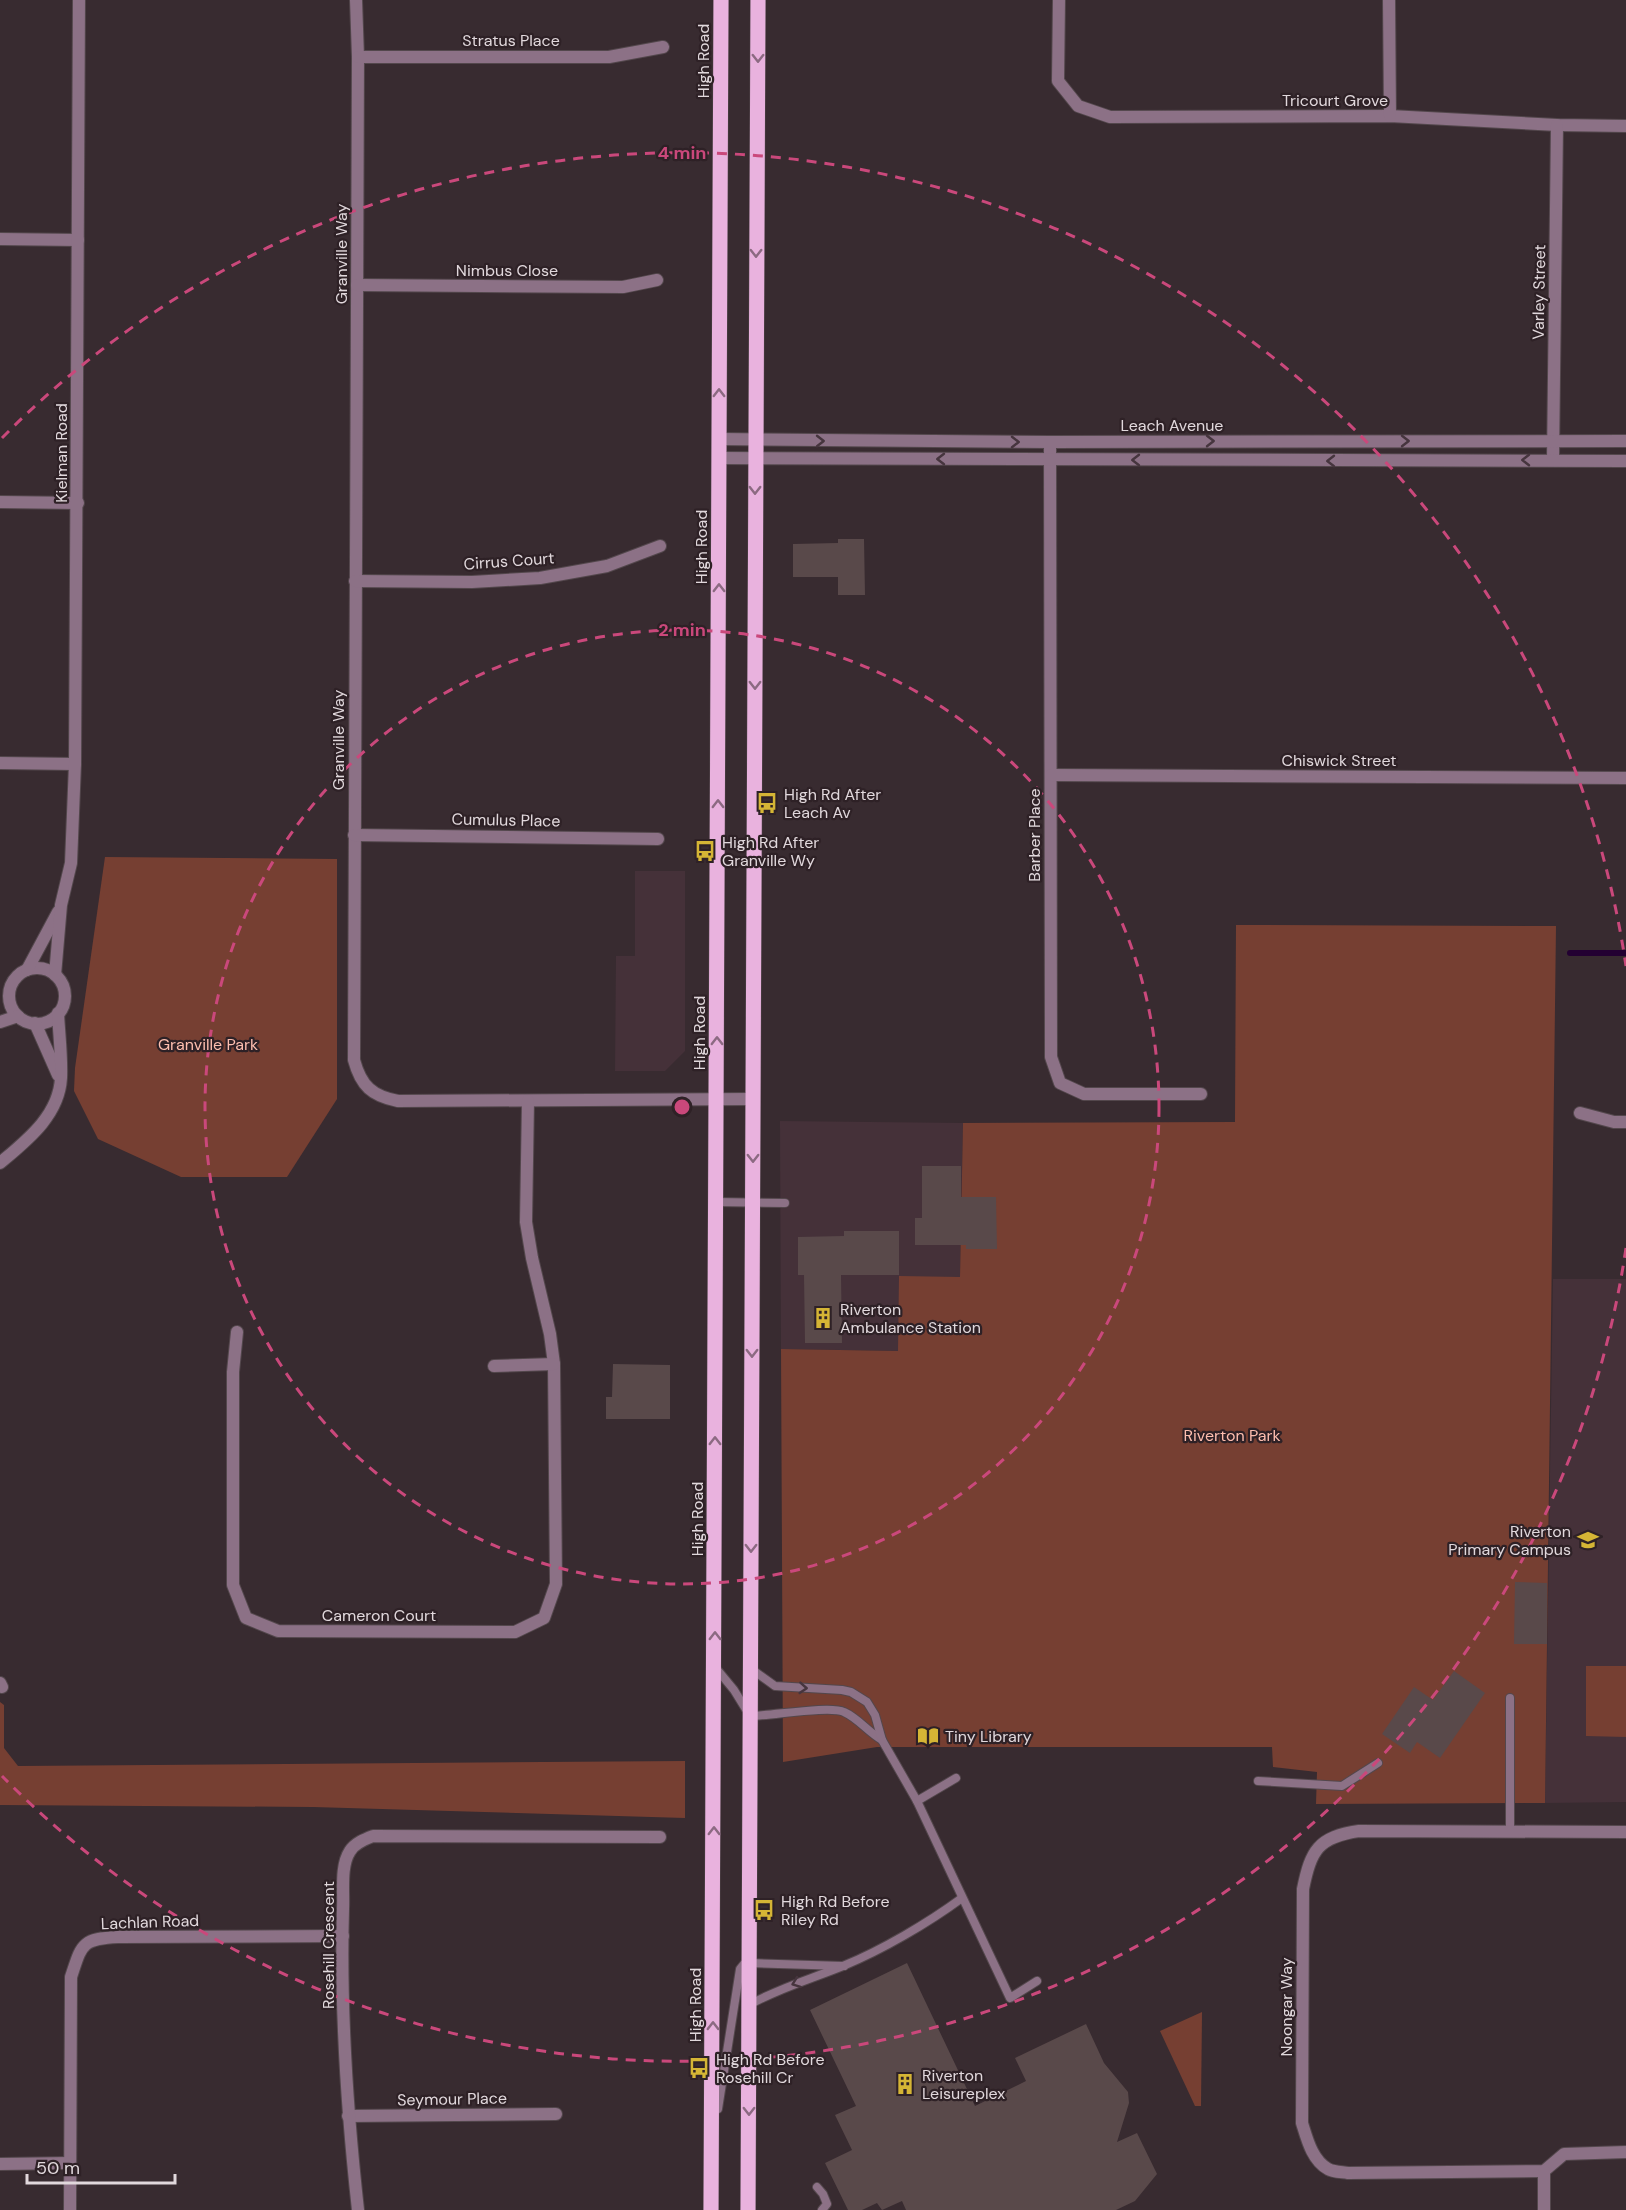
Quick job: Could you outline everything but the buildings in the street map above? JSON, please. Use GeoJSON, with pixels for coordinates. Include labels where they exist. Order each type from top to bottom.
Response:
{"type":"FeatureCollection","features":[{"type":"Feature","properties":{"kind":"main road","name":"High Road"},"geometry":{"type":"LineString","coordinates":[[711,2210],[721,0]]}},
{"type":"Feature","properties":{"kind":"main road"},"geometry":{"type":"LineString","coordinates":[[748,2210],[758,0]]}},
{"type":"Feature","properties":{"kind":"street","name":"Kielman Road"},"geometry":{"type":"LineString","coordinates":[[61,1081],[58,1013],[63,1006],[64,989],[55,975],[61,905],[71,863],[75,764],[79,0]]}},
{"type":"Feature","properties":{"kind":"street","name":"Granville Way"},"geometry":{"type":"LineString","coordinates":[[356,0],[358,57],[354,1060],[357,1073],[365,1086],[381,1098],[398,1101],[753,1099]]}},
{"type":"Feature","properties":{"kind":"street","name":"Tricourt Grove"},"geometry":{"type":"LineString","coordinates":[[1059,0],[1058,81],[1078,106],[1110,117],[1390,116],[1557,125],[1626,126]]}},
{"type":"Feature","properties":{"kind":"street"},"geometry":{"type":"LineString","coordinates":[[1389,0],[1390,116]]}},
{"type":"Feature","properties":{"kind":"street","name":"Stratus Place"},"geometry":{"type":"LineString","coordinates":[[358,57],[609,57],[663,47]]}},
{"type":"Feature","properties":{"kind":"street","name":"Varley Street"},"geometry":{"type":"LineString","coordinates":[[1553,460],[1557,125]]}},
{"type":"Feature","properties":{"kind":"street"},"geometry":{"type":"LineString","coordinates":[[0,239],[78,240]]}},
{"type":"Feature","properties":{"kind":"street","name":"Nimbus Close"},"geometry":{"type":"LineString","coordinates":[[357,285],[623,287],[657,280]]}},
{"type":"Feature","properties":{"kind":"street","name":"Leach Avenue"},"geometry":{"type":"LineString","coordinates":[[719,439],[1050,442],[1626,441]]}},
{"type":"Feature","properties":{"kind":"street","name":"Barber Place"},"geometry":{"type":"LineString","coordinates":[[1050,442],[1051,1057],[1060,1083],[1084,1094],[1201,1094]]}},
{"type":"Feature","properties":{"kind":"street"},"geometry":{"type":"LineString","coordinates":[[719,458],[1626,461]]}},
{"type":"Feature","properties":{"kind":"street"},"geometry":{"type":"LineString","coordinates":[[0,502],[78,502]]}},
{"type":"Feature","properties":{"kind":"street","name":"Cirrus Court"},"geometry":{"type":"LineString","coordinates":[[356,581],[472,582],[540,578],[607,566],[660,546]]}},
{"type":"Feature","properties":{"kind":"street"},"geometry":{"type":"LineString","coordinates":[[0,763],[75,764]]}},
{"type":"Feature","properties":{"kind":"street","name":"Chiswick Street"},"geometry":{"type":"LineString","coordinates":[[1051,775],[1626,778]]}},
{"type":"Feature","properties":{"kind":"street","name":"Cumulus Place"},"geometry":{"type":"LineString","coordinates":[[354,835],[658,839]]}},
{"type":"Feature","properties":{"kind":"street","name":"Kielman Road"},"geometry":{"type":"LineString","coordinates":[[18,1016],[5,993],[15,978],[27,970],[61,905]]}},
{"type":"Feature","properties":{"kind":"street"},"geometry":{"type":"LineString","coordinates":[[27,970],[42,968],[55,975]]}},
{"type":"Feature","properties":{"kind":"street"},"geometry":{"type":"LineString","coordinates":[[0,1022],[18,1016],[35,1023],[45,1022],[58,1013]]}},
{"type":"Feature","properties":{"kind":"street"},"geometry":{"type":"LineString","coordinates":[[0,1163],[27,1141],[45,1120],[52,1109],[61,1081],[35,1023]]}},
{"type":"Feature","properties":{"kind":"street","name":"Cameron Court"},"geometry":{"type":"LineString","coordinates":[[237,1332],[233,1372],[233,1585],[246,1618],[278,1631],[515,1632],[544,1618],[556,1584],[554,1364],[550,1334],[526,1222],[528,1101]]}},
{"type":"Feature","properties":{"kind":"street"},"geometry":{"type":"LineString","coordinates":[[1580,1113],[1614,1122],[1626,1122]]}},
{"type":"Feature","properties":{"kind":"street"},"geometry":{"type":"LineString","coordinates":[[494,1366],[554,1364]]}},
{"type":"Feature","properties":{"kind":"street","name":"Noongar Way"},"geometry":{"type":"LineString","coordinates":[[1544,2171],[1347,2173],[1328,2169],[1316,2157],[1308,2145],[1302,2123],[1303,1888],[1313,1854],[1324,1842],[1338,1834],[1359,1831],[1626,1832]]}},
{"type":"Feature","properties":{"kind":"street","name":"Rosehill Crescent"},"geometry":{"type":"LineString","coordinates":[[358,2210],[348,2116],[343,1936],[345,1867],[350,1851],[361,1841],[373,1836],[660,1837]]}},
{"type":"Feature","properties":{"kind":"street","name":"Lachlan Road"},"geometry":{"type":"LineString","coordinates":[[70,2210],[71,1977],[81,1948],[97,1938],[118,1937],[343,1936]]}},
{"type":"Feature","properties":{"kind":"street","name":"Seymour Place"},"geometry":{"type":"LineString","coordinates":[[348,2116],[556,2114]]}},
{"type":"Feature","properties":{"kind":"street"},"geometry":{"type":"LineString","coordinates":[[1544,2210],[1544,2171],[1564,2154],[1626,2152]]}},
{"type":"Feature","properties":{"kind":"street"},"geometry":{"type":"LineString","coordinates":[[0,2164],[70,2163]]}},
{"type":"Feature","properties":{"kind":"lane"},"geometry":{"type":"LineString","coordinates":[[716,1202],[785,1203]]}},
{"type":"Feature","properties":{"kind":"lane"},"geometry":{"type":"LineString","coordinates":[[715,1667],[734,1690],[750,1716],[775,1716],[828,1709],[843,1711],[854,1718],[867,1732],[882,1740]]}},
{"type":"Feature","properties":{"kind":"lane"},"geometry":{"type":"LineString","coordinates":[[750,1668],[775,1686],[851,1692],[867,1702],[875,1715],[882,1740],[917,1801],[1010,1998],[1037,1982]]}},
{"type":"Feature","properties":{"kind":"lane"},"geometry":{"type":"LineString","coordinates":[[1509,1832],[1510,1698]]}},
{"type":"Feature","properties":{"kind":"lane"},"geometry":{"type":"LineString","coordinates":[[1258,1781],[1342,1786],[1378,1763]]}},
{"type":"Feature","properties":{"kind":"lane"},"geometry":{"type":"LineString","coordinates":[[917,1801],[956,1778]]}},
{"type":"Feature","properties":{"kind":"lane"},"geometry":{"type":"LineString","coordinates":[[750,2005],[773,1992],[844,1966],[933,1919],[962,1898]]}},
{"type":"Feature","properties":{"kind":"lane"},"geometry":{"type":"LineString","coordinates":[[713,2142],[740,1969],[744,1964],[750,1963],[844,1966]]}},
{"type":"Feature","properties":{"kind":"lane"},"geometry":{"type":"LineString","coordinates":[[817,2187],[827,2204],[822,2210]]}},
{"type":"Feature","properties":{"kind":"shaded area"},"geometry":{"type":"Polygon","coordinates":[[[635,871],[685,871],[685,1051],[665,1071],[615,1071],[616,956],[635,956],[635,871]]]}},
{"type":"Feature","properties":{"kind":"shaded area"},"geometry":{"type":"Polygon","coordinates":[[[780,1121],[963,1123],[960,1277],[899,1351],[781,1349],[780,1121]]]}},
{"type":"Feature","properties":{"kind":"shaded area","name":"Riverton Primary Campus"},"geometry":{"type":"Polygon","coordinates":[[[1553,1279],[1626,1279],[1626,1802],[1545,1803],[1553,1279]]]}},
{"type":"Feature","properties":{"kind":"green space","name":"Granville Park"},"geometry":{"type":"Polygon","coordinates":[[[105,857],[337,859],[337,1099],[287,1177],[181,1177],[98,1139],[74,1091],[75,1068],[105,857]]]}},
{"type":"Feature","properties":{"kind":"green space","name":"Riverton Park"},"geometry":{"type":"Polygon","coordinates":[[[1236,925],[1556,926],[1545,1803],[1316,1804],[1317,1772],[1273,1767],[1272,1747],[877,1747],[783,1762],[781,1349],[898,1351],[899,1276],[960,1277],[963,1123],[1235,1122],[1236,925]]]}},
{"type":"Feature","properties":{"kind":"green space"},"geometry":{"type":"Polygon","coordinates":[[[1586,1666],[1626,1666],[1626,1737],[1586,1736],[1586,1666]]]}},
{"type":"Feature","properties":{"kind":"green space"},"geometry":{"type":"Polygon","coordinates":[[[0,1702],[4,1705],[4,1748],[18,1766],[685,1761],[685,1818],[313,1807],[0,1805],[0,1702]]]}},
{"type":"Feature","properties":{"kind":"green space"},"geometry":{"type":"Polygon","coordinates":[[[1202,2012],[1201,2106],[1195,2106],[1160,2031],[1202,2012]]]}},
{"type":"Feature","properties":{"kind":"waterway"},"geometry":{"type":"LineString","coordinates":[[1570,953],[1626,953]]}},
{"type":"Feature","properties":{"kind":"place","name":"High Rd After Leach Av"},"geometry":{"type":"Point","coordinates":[767,803]}},
{"type":"Feature","properties":{"kind":"place","name":"High Rd After Granville Wy"},"geometry":{"type":"Point","coordinates":[705,851]}},
{"type":"Feature","properties":{"kind":"place","name":"Riverton Ambulance Station"},"geometry":{"type":"Point","coordinates":[823,1318]}},
{"type":"Feature","properties":{"kind":"place","name":"Riverton Primary Campus"},"geometry":{"type":"Point","coordinates":[1588,1540]}},
{"type":"Feature","properties":{"kind":"place","name":"Tiny Library"},"geometry":{"type":"Point","coordinates":[928,1736]}},
{"type":"Feature","properties":{"kind":"place","name":"High Rd Before Riley Rd"},"geometry":{"type":"Point","coordinates":[764,1910]}},
{"type":"Feature","properties":{"kind":"place","name":"High Rd Before Rosehill Cr"},"geometry":{"type":"Point","coordinates":[699,2068]}},
{"type":"Feature","properties":{"kind":"place","name":"Riverton Leisureplex"},"geometry":{"type":"Point","coordinates":[905,2084]}}]}
